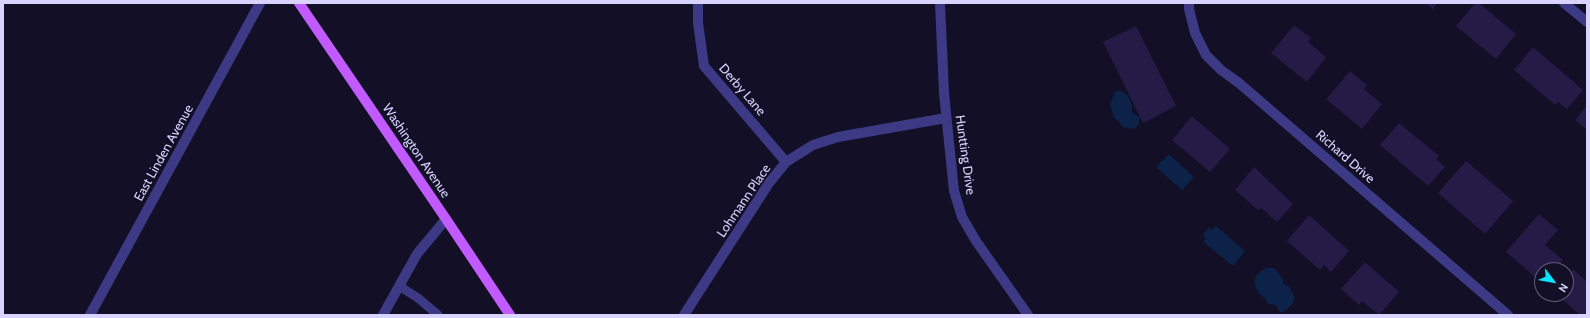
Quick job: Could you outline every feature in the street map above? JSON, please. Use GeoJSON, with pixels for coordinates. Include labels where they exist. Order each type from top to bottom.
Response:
{"type":"FeatureCollection","features":[{"type":"Feature","properties":{"kind":"main road","name":"Washington Avenue"},"geometry":{"type":"LineString","coordinates":[[299,3],[510,315]]}},
{"type":"Feature","properties":{"kind":"street","name":"East Linden Avenue"},"geometry":{"type":"LineString","coordinates":[[90,315],[260,3]]}},
{"type":"Feature","properties":{"kind":"street","name":"Derby Lane"},"geometry":{"type":"LineString","coordinates":[[698,3],[698,22],[704,66],[786,162]]}},
{"type":"Feature","properties":{"kind":"street","name":"Huntting Drive"},"geometry":{"type":"LineString","coordinates":[[940,3],[946,118],[954,191],[962,217],[976,241],[1028,315]]}},
{"type":"Feature","properties":{"kind":"street","name":"Richard Drive"},"geometry":{"type":"LineString","coordinates":[[1189,3],[1195,33],[1206,55],[1221,70],[1245,88],[1508,315]]}},
{"type":"Feature","properties":{"kind":"street"},"geometry":{"type":"LineString","coordinates":[[1564,3],[1587,22]]}},
{"type":"Feature","properties":{"kind":"street","name":"Lohmann Place"},"geometry":{"type":"LineString","coordinates":[[684,315],[769,183],[786,162],[813,145],[838,137],[946,118]]}},
{"type":"Feature","properties":{"kind":"street"},"geometry":{"type":"LineString","coordinates":[[383,315],[417,254],[446,219]]}},
{"type":"Feature","properties":{"kind":"lane"},"geometry":{"type":"LineString","coordinates":[[399,286],[418,298],[438,315]]}},
{"type":"Feature","properties":{"kind":"water"},"geometry":{"type":"Polygon","coordinates":[[[1116,91],[1122,91],[1128,96],[1132,105],[1132,113],[1139,117],[1139,124],[1133,129],[1123,127],[1114,117],[1110,104],[1116,91]]]}},
{"type":"Feature","properties":{"kind":"water"},"geometry":{"type":"Polygon","coordinates":[[[1169,154],[1194,177],[1182,190],[1156,167],[1169,154]]]}},
{"type":"Feature","properties":{"kind":"water"},"geometry":{"type":"Polygon","coordinates":[[[1216,226],[1245,251],[1233,266],[1203,242],[1206,238],[1203,235],[1209,227],[1212,230],[1216,226]]]}},
{"type":"Feature","properties":{"kind":"water"},"geometry":{"type":"Polygon","coordinates":[[[1269,268],[1274,268],[1277,271],[1283,280],[1283,283],[1289,287],[1295,298],[1292,305],[1283,312],[1280,312],[1276,305],[1268,304],[1265,298],[1258,293],[1254,283],[1256,276],[1260,272],[1269,268]]]}},
{"type":"Feature","properties":{"kind":"building"},"geometry":{"type":"Polygon","coordinates":[[[1425,3],[1438,3],[1433,9],[1425,3]]]}},
{"type":"Feature","properties":{"kind":"building"},"geometry":{"type":"Polygon","coordinates":[[[1475,3],[1479,3],[1516,34],[1496,59],[1456,26],[1475,3]]]}},
{"type":"Feature","properties":{"kind":"building"},"geometry":{"type":"Polygon","coordinates":[[[1294,25],[1311,38],[1308,42],[1326,57],[1307,82],[1271,53],[1294,25]]]}},
{"type":"Feature","properties":{"kind":"building"},"geometry":{"type":"Polygon","coordinates":[[[1136,26],[1176,106],[1143,123],[1103,42],[1136,26]]]}},
{"type":"Feature","properties":{"kind":"building"},"geometry":{"type":"Polygon","coordinates":[[[1533,47],[1583,90],[1567,109],[1558,102],[1555,105],[1514,70],[1533,47]]]}},
{"type":"Feature","properties":{"kind":"building"},"geometry":{"type":"Polygon","coordinates":[[[1350,71],[1367,85],[1364,89],[1382,104],[1362,129],[1326,99],[1350,71]]]}},
{"type":"Feature","properties":{"kind":"building"},"geometry":{"type":"Polygon","coordinates":[[[1587,105],[1587,130],[1575,120],[1587,105]]]}},
{"type":"Feature","properties":{"kind":"building"},"geometry":{"type":"Polygon","coordinates":[[[1192,116],[1230,149],[1210,172],[1172,140],[1192,116]]]}},
{"type":"Feature","properties":{"kind":"building"},"geometry":{"type":"Polygon","coordinates":[[[1399,123],[1439,156],[1436,159],[1445,167],[1428,186],[1380,145],[1399,123]]]}},
{"type":"Feature","properties":{"kind":"building"},"geometry":{"type":"Polygon","coordinates":[[[1466,161],[1513,201],[1485,234],[1438,193],[1466,161]]]}},
{"type":"Feature","properties":{"kind":"building"},"geometry":{"type":"Polygon","coordinates":[[[1254,167],[1293,204],[1277,222],[1261,208],[1258,210],[1235,190],[1254,167]]]}},
{"type":"Feature","properties":{"kind":"building"},"geometry":{"type":"Polygon","coordinates":[[[1539,214],[1558,230],[1545,245],[1563,260],[1561,262],[1534,262],[1534,276],[1506,252],[1539,214]]]}},
{"type":"Feature","properties":{"kind":"building"},"geometry":{"type":"Polygon","coordinates":[[[1309,215],[1349,251],[1331,272],[1324,265],[1320,270],[1287,241],[1309,215]]]}},
{"type":"Feature","properties":{"kind":"building"},"geometry":{"type":"Polygon","coordinates":[[[1365,262],[1399,292],[1379,315],[1362,301],[1359,305],[1341,289],[1365,262]]]}},
{"type":"Feature","properties":{"kind":"building"},"geometry":{"type":"Polygon","coordinates":[[[1574,270],[1587,282],[1587,315],[1580,315],[1565,302],[1574,302],[1574,270]]]}}]}
